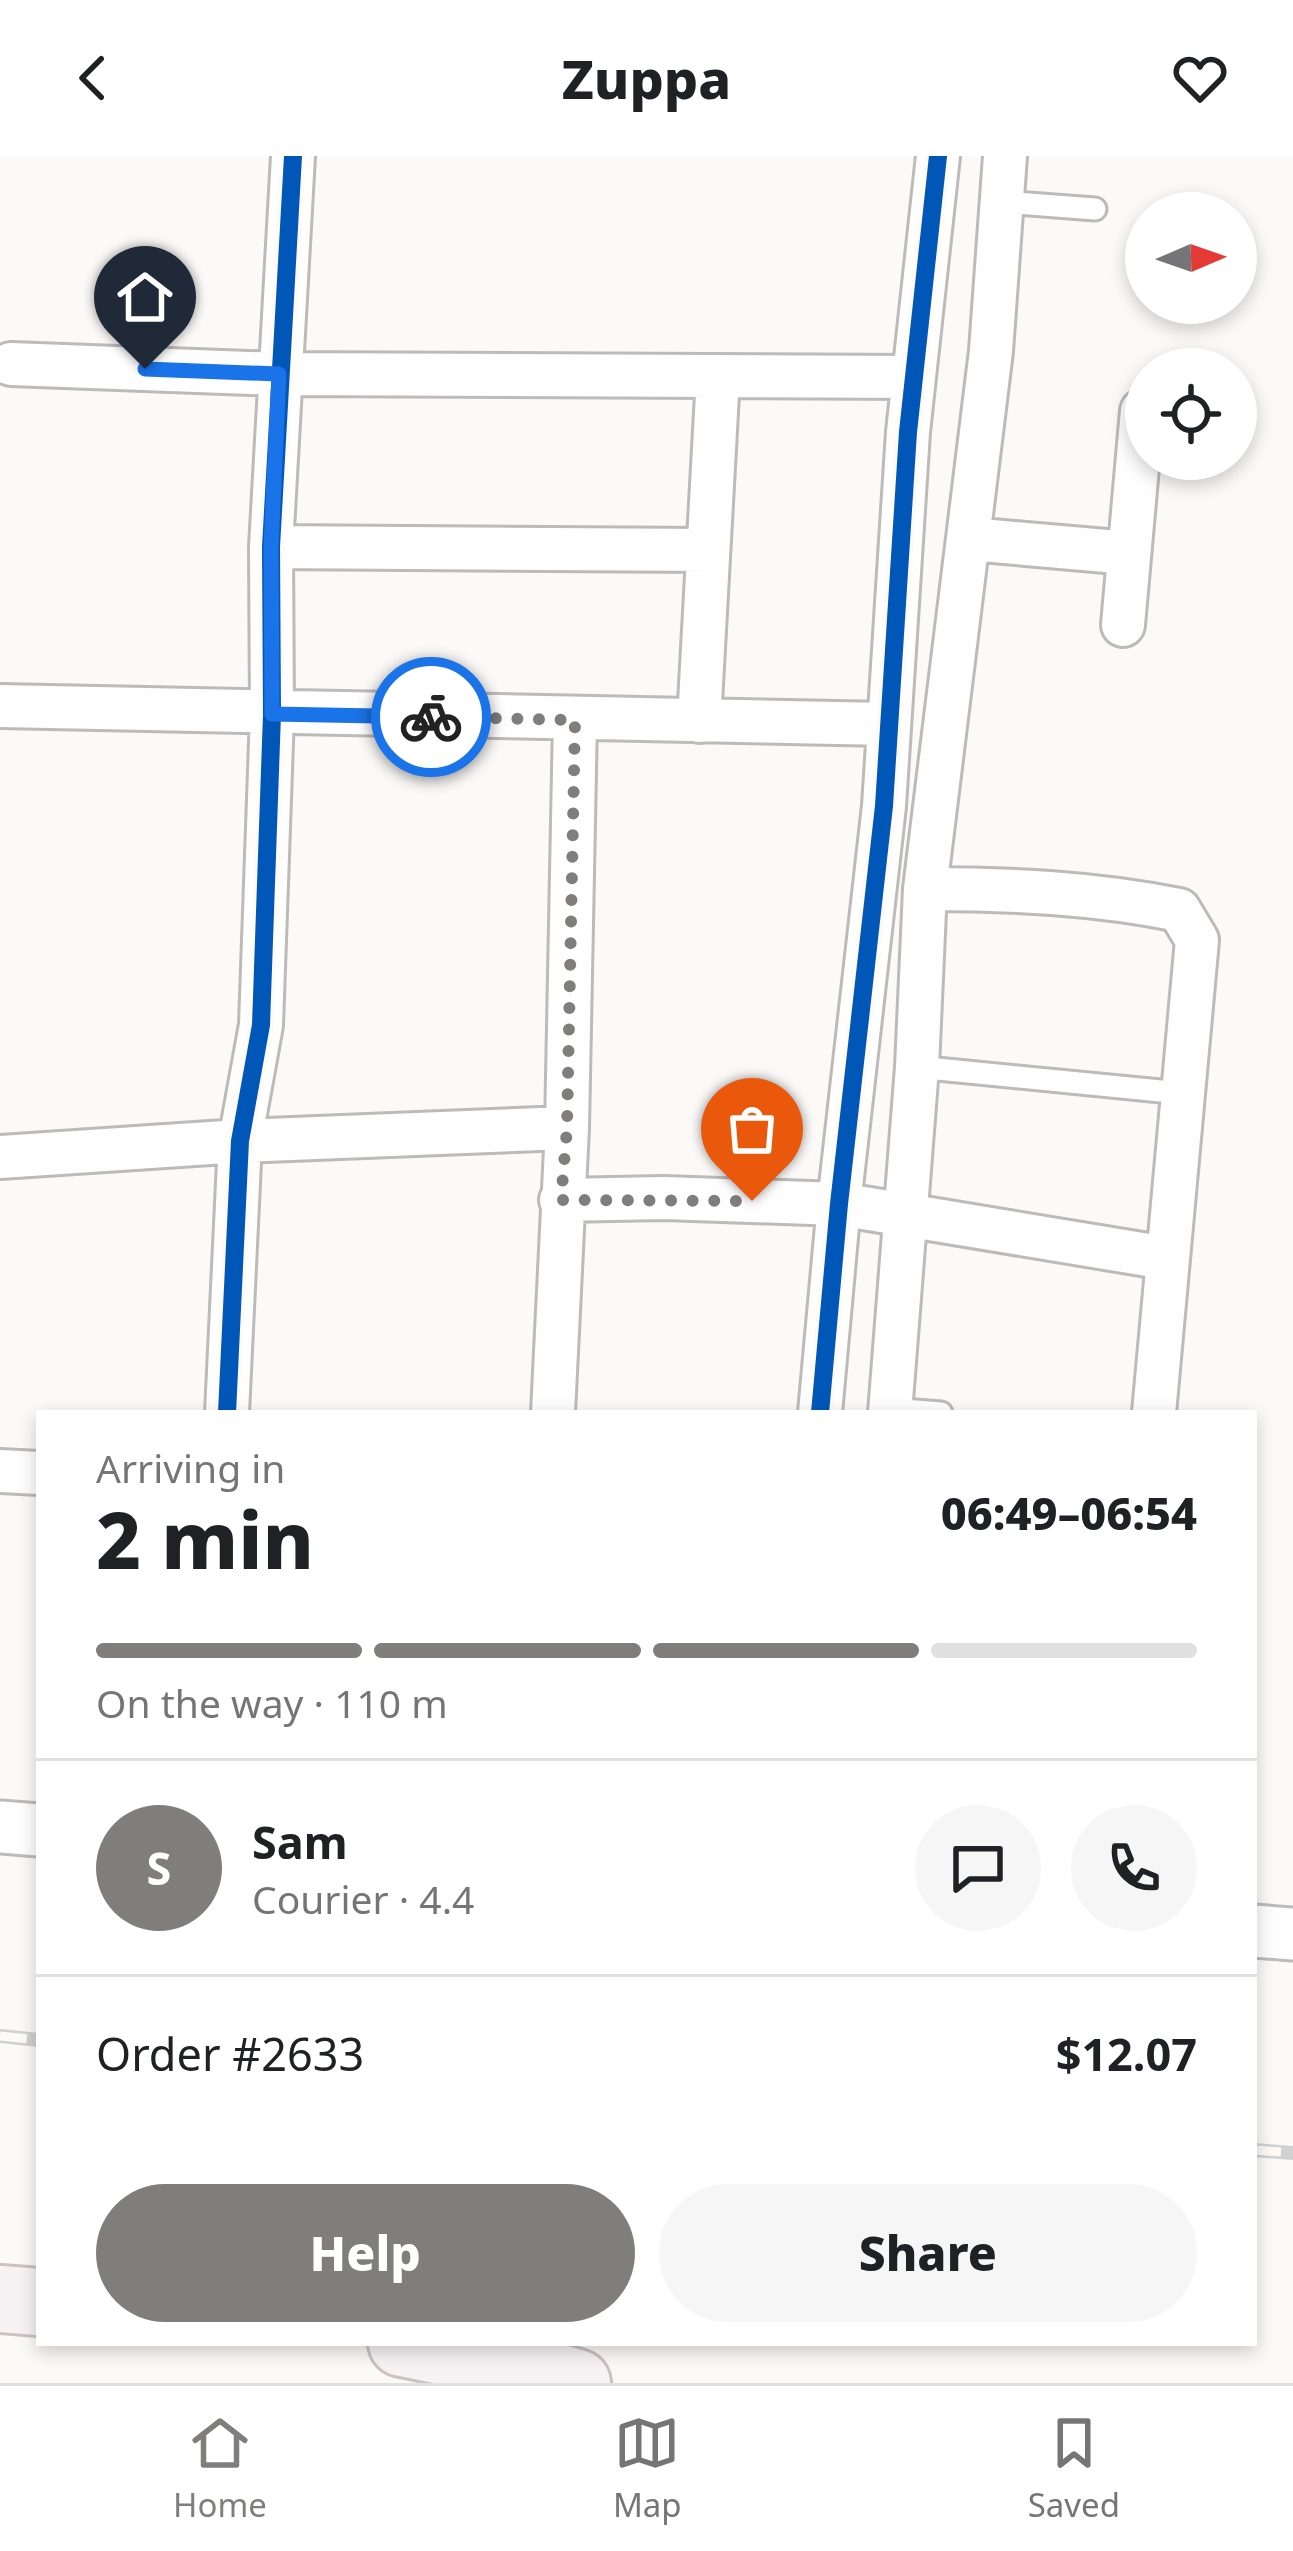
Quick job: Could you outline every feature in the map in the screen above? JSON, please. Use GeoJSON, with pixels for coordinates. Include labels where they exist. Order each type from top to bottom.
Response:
{"type":"FeatureCollection","features":[{"type":"Feature","properties":{"kind":"main road"},"geometry":{"type":"LineString","coordinates":[[0,2299],[36,2302]]}},
{"type":"Feature","properties":{"kind":"main road"},"geometry":{"type":"LineString","coordinates":[[417,2346],[577,2383]]}},
{"type":"Feature","properties":{"kind":"street"},"geometry":{"type":"LineString","coordinates":[[227,1410],[240,1141],[261,1025],[272,714],[271,547],[293,156]]}},
{"type":"Feature","properties":{"kind":"street"},"geometry":{"type":"LineString","coordinates":[[820,1410],[884,806],[914,376],[938,156]]}},
{"type":"Feature","properties":{"kind":"street"},"geometry":{"type":"LineString","coordinates":[[890,1410],[917,1067],[925,889],[970,539],[1005,156]]}},
{"type":"Feature","properties":{"kind":"street"},"geometry":{"type":"LineString","coordinates":[[11,364],[279,374],[914,376]]}},
{"type":"Feature","properties":{"kind":"street"},"geometry":{"type":"LineString","coordinates":[[699,721],[718,376]]}},
{"type":"Feature","properties":{"kind":"street"},"geometry":{"type":"LineString","coordinates":[[1124,626],[1136,480]]}},
{"type":"Feature","properties":{"kind":"street"},"geometry":{"type":"LineString","coordinates":[[970,539],[1130,553]]}},
{"type":"Feature","properties":{"kind":"street"},"geometry":{"type":"LineString","coordinates":[[271,547],[708,550]]}},
{"type":"Feature","properties":{"kind":"street"},"geometry":{"type":"LineString","coordinates":[[0,706],[887,724]]}},
{"type":"Feature","properties":{"kind":"street"},"geometry":{"type":"LineString","coordinates":[[553,1410],[567,1128],[575,720]]}},
{"type":"Feature","properties":{"kind":"street"},"geometry":{"type":"LineString","coordinates":[[925,889],[1121,898],[1179,910],[1197,940],[1154,1410]]}},
{"type":"Feature","properties":{"kind":"street"},"geometry":{"type":"LineString","coordinates":[[0,1157],[240,1141],[567,1128]]}},
{"type":"Feature","properties":{"kind":"street"},"geometry":{"type":"LineString","coordinates":[[561,1200],[839,1204],[1166,1258]]}},
{"type":"Feature","properties":{"kind":"street"},"geometry":{"type":"LineString","coordinates":[[0,1471],[36,1473]]}},
{"type":"Feature","properties":{"kind":"street"},"geometry":{"type":"LineString","coordinates":[[0,1827],[36,1830]]}},
{"type":"Feature","properties":{"kind":"street"},"geometry":{"type":"LineString","coordinates":[[1257,1931],[1293,1934]]}},
{"type":"Feature","properties":{"kind":"lane"},"geometry":{"type":"LineString","coordinates":[[1004,202],[1095,209]]}},
{"type":"Feature","properties":{"kind":"lane"},"geometry":{"type":"LineString","coordinates":[[917,1067],[1181,1094]]}},
{"type":"Feature","properties":{"kind":"railway"},"geometry":{"type":"LineString","coordinates":[[0,2036],[36,2040]]}},
{"type":"Feature","properties":{"kind":"railway"},"geometry":{"type":"LineString","coordinates":[[1257,2150],[1293,2153]]}},
{"type":"Feature","properties":{"kind":"cycle path"},"geometry":{"type":"LineString","coordinates":[[227,1410],[240,1141],[261,1025],[272,714],[271,547],[293,156]]}},
{"type":"Feature","properties":{"kind":"cycle path"},"geometry":{"type":"LineString","coordinates":[[820,1410],[884,806],[908,432],[938,156]]}},
{"type":"Feature","properties":{"kind":"way so far"},"geometry":{"type":"LineString","coordinates":[[431,717],[575,720],[567,1128],[561,1200],[752,1201]]}},
{"type":"Feature","properties":{"kind":"route"},"geometry":{"type":"LineString","coordinates":[[145,369],[279,374],[271,547],[272,714],[431,717]]}}]}
